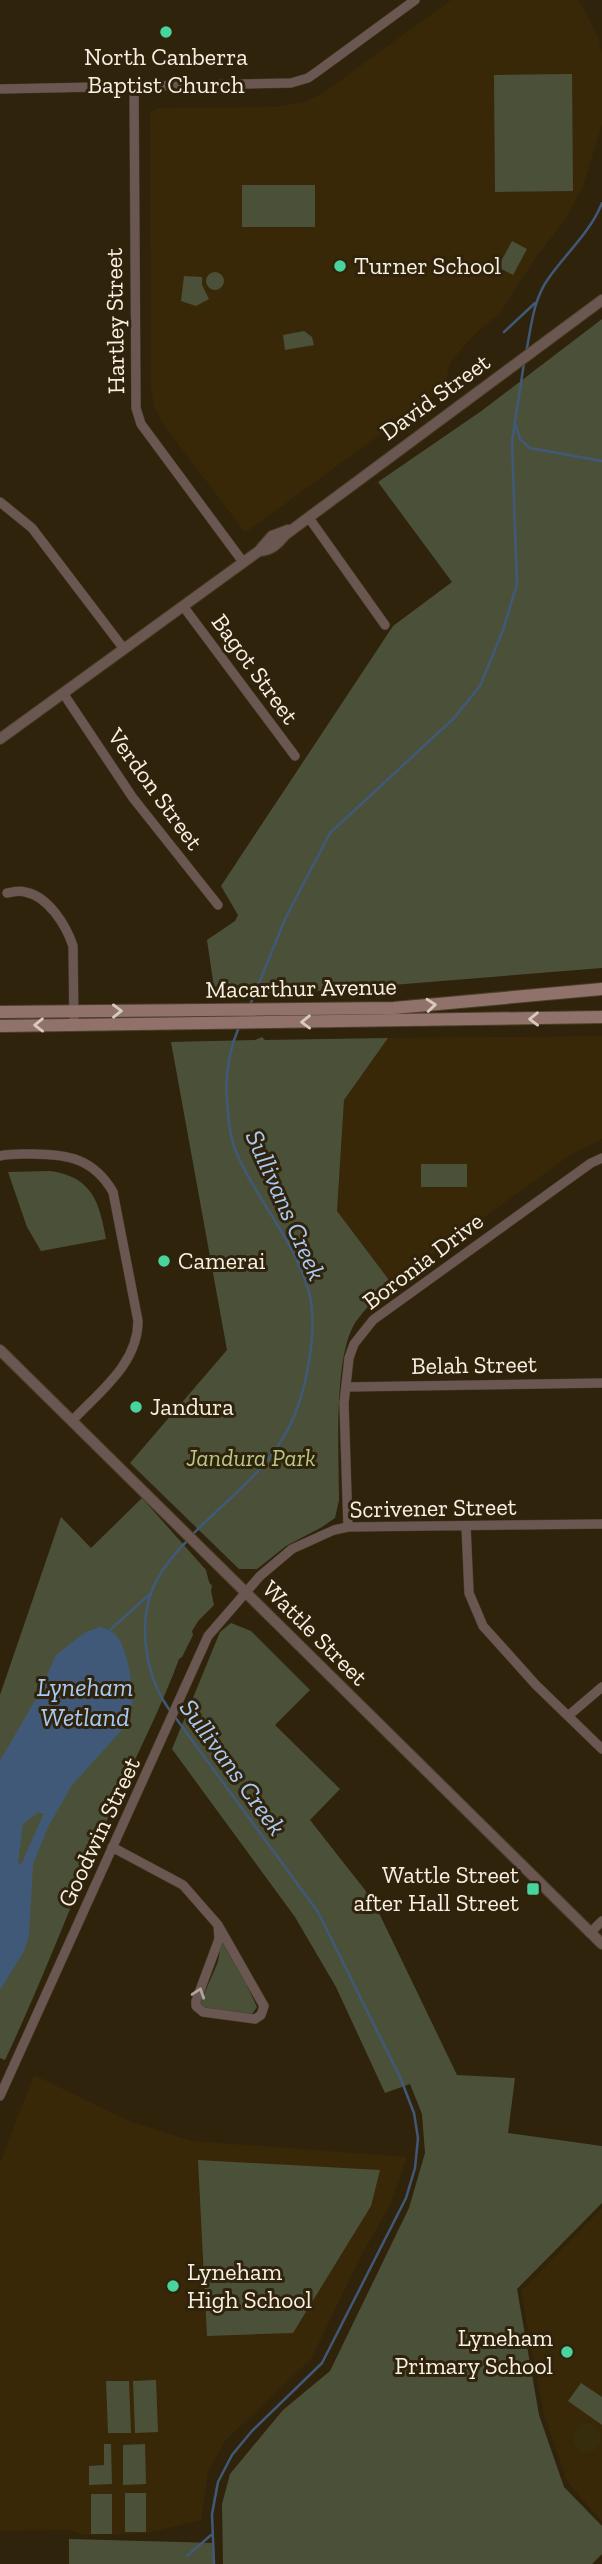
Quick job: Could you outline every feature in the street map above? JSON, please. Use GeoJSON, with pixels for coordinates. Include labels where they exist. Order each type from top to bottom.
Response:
{"type":"FeatureCollection","features":[{"type":"Feature","properties":{"kind":"main road","name":"Macarthur Avenue"},"geometry":{"type":"LineString","coordinates":[[394,1014],[602,989]]}},
{"type":"Feature","properties":{"kind":"main road","name":"Macarthur Avenue"},"geometry":{"type":"LineString","coordinates":[[0,1026],[74,1018],[237,1010],[264,1016]]}},
{"type":"Feature","properties":{"kind":"main road","name":"Macarthur Avenue"},"geometry":{"type":"LineString","coordinates":[[0,1012],[74,1018],[230,1023],[264,1016],[394,1014],[602,1017]]}},
{"type":"Feature","properties":{"kind":"street"},"geometry":{"type":"LineString","coordinates":[[0,89],[291,83],[308,78],[415,0]]}},
{"type":"Feature","properties":{"kind":"street","name":"Hartley Street"},"geometry":{"type":"LineString","coordinates":[[134,86],[136,408],[141,424],[243,562]]}},
{"type":"Feature","properties":{"kind":"street","name":"David Street"},"geometry":{"type":"LineString","coordinates":[[1,736],[258,551],[277,545],[294,528],[602,300]]}},
{"type":"Feature","properties":{"kind":"street"},"geometry":{"type":"LineString","coordinates":[[0,502],[32,528],[124,649]]}},
{"type":"Feature","properties":{"kind":"street"},"geometry":{"type":"LineString","coordinates":[[309,518],[385,625]]}},
{"type":"Feature","properties":{"kind":"street","name":"Bagot Street"},"geometry":{"type":"LineString","coordinates":[[183,606],[295,756]]}},
{"type":"Feature","properties":{"kind":"street","name":"Verdon Street"},"geometry":{"type":"LineString","coordinates":[[63,693],[133,798],[218,905]]}},
{"type":"Feature","properties":{"kind":"street"},"geometry":{"type":"LineString","coordinates":[[7,893],[23,891],[43,899],[69,936],[73,946],[74,1018]]}},
{"type":"Feature","properties":{"kind":"street"},"geometry":{"type":"LineString","coordinates":[[0,1156],[61,1154],[82,1161],[106,1179],[113,1192],[138,1332],[130,1356],[116,1376],[72,1421]]}},
{"type":"Feature","properties":{"kind":"street","name":"Boronia Drive"},"geometry":{"type":"LineString","coordinates":[[348,1527],[344,1403],[351,1350],[373,1320],[591,1163],[602,1158]]}},
{"type":"Feature","properties":{"kind":"street","name":"Wattle Street"},"geometry":{"type":"LineString","coordinates":[[0,1350],[602,1944]]}},
{"type":"Feature","properties":{"kind":"street","name":"Belah Street"},"geometry":{"type":"LineString","coordinates":[[346,1387],[602,1382]]}},
{"type":"Feature","properties":{"kind":"street","name":"Scrivener Street"},"geometry":{"type":"LineString","coordinates":[[244,1592],[292,1549],[334,1530],[348,1527],[602,1524]]}},
{"type":"Feature","properties":{"kind":"street"},"geometry":{"type":"LineString","coordinates":[[466,1526],[470,1593],[476,1612],[496,1641],[602,1749]]}},
{"type":"Feature","properties":{"kind":"street","name":"Goodwin Street"},"geometry":{"type":"LineString","coordinates":[[0,2096],[208,1636],[244,1592]]}},
{"type":"Feature","properties":{"kind":"street"},"geometry":{"type":"LineString","coordinates":[[568,1716],[602,1687]]}},
{"type":"Feature","properties":{"kind":"street"},"geometry":{"type":"LineString","coordinates":[[112,1847],[183,1885],[218,1925],[264,2004],[261,2015],[254,2019],[203,2012],[196,2006],[219,1939],[218,1925]]}},
{"type":"Feature","properties":{"kind":"street"},"geometry":{"type":"LineString","coordinates":[[590,1933],[602,1921]]}},
{"type":"Feature","properties":{"kind":"shaded area","name":"Turner School"},"geometry":{"type":"Polygon","coordinates":[[[451,0],[578,0],[598,37],[602,53],[602,125],[583,186],[565,220],[536,257],[500,313],[473,336],[451,361],[447,375],[448,385],[244,531],[163,424],[154,406],[151,388],[150,112],[158,108],[277,107],[304,102],[323,93],[451,0]]]}},
{"type":"Feature","properties":{"kind":"shaded area"},"geometry":{"type":"Polygon","coordinates":[[[602,1036],[602,1139],[573,1153],[392,1284],[337,1211],[344,1100],[388,1038],[602,1036]]]}},
{"type":"Feature","properties":{"kind":"shaded area","name":"Lyneham High School"},"geometry":{"type":"Polygon","coordinates":[[[34,2075],[131,2122],[192,2141],[407,2157],[391,2203],[360,2258],[311,2359],[226,2440],[208,2472],[201,2520],[147,2533],[86,2535],[69,2530],[0,2531],[0,2163],[34,2075]]]}},
{"type":"Feature","properties":{"kind":"shaded area","name":"Lyneham Primary School"},"geometry":{"type":"Polygon","coordinates":[[[602,2208],[602,2522],[567,2481],[544,2414],[521,2291],[602,2208]]]}},
{"type":"Feature","properties":{"kind":"green space"},"geometry":{"type":"Polygon","coordinates":[[[572,74],[573,191],[495,192],[494,75],[572,74]]]}},
{"type":"Feature","properties":{"kind":"green space"},"geometry":{"type":"Polygon","coordinates":[[[242,185],[315,185],[315,227],[242,227],[242,185]]]}},
{"type":"Feature","properties":{"kind":"green space"},"geometry":{"type":"Polygon","coordinates":[[[512,241],[527,249],[513,275],[498,267],[512,241]]]}},
{"type":"Feature","properties":{"kind":"green space"},"geometry":{"type":"Polygon","coordinates":[[[211,272],[219,272],[224,281],[222,288],[211,290],[206,285],[206,277],[211,272]]]}},
{"type":"Feature","properties":{"kind":"green space"},"geometry":{"type":"Polygon","coordinates":[[[184,276],[202,277],[202,285],[209,299],[196,306],[181,301],[184,276]]]}},
{"type":"Feature","properties":{"kind":"green space"},"geometry":{"type":"Polygon","coordinates":[[[602,319],[602,968],[281,994],[215,994],[207,940],[235,921],[238,915],[221,886],[393,626],[452,582],[378,482],[480,412],[602,319]]]}},
{"type":"Feature","properties":{"kind":"green space"},"geometry":{"type":"Polygon","coordinates":[[[304,331],[312,337],[314,345],[285,350],[283,335],[304,331]]]}},
{"type":"Feature","properties":{"kind":"green space","name":"Jandura Park"},"geometry":{"type":"Polygon","coordinates":[[[262,1037],[265,1040],[388,1038],[344,1100],[337,1211],[392,1284],[355,1323],[343,1359],[338,1434],[339,1500],[335,1518],[286,1546],[257,1569],[239,1569],[130,1463],[227,1350],[171,1042],[255,1040],[262,1037]]]}},
{"type":"Feature","properties":{"kind":"green space"},"geometry":{"type":"Polygon","coordinates":[[[421,1164],[467,1164],[467,1187],[421,1187],[421,1164]]]}},
{"type":"Feature","properties":{"kind":"green space"},"geometry":{"type":"Polygon","coordinates":[[[50,1171],[75,1179],[91,1193],[100,1213],[106,1239],[41,1251],[27,1227],[8,1172],[50,1171]]]}},
{"type":"Feature","properties":{"kind":"green space"},"geometry":{"type":"Polygon","coordinates":[[[142,1498],[206,1570],[212,1586],[214,1605],[199,1620],[179,1659],[5,2060],[0,2058],[0,1695],[61,1517],[91,1548],[142,1498]]]}},
{"type":"Feature","properties":{"kind":"green space"},"geometry":{"type":"Polygon","coordinates":[[[231,1623],[251,1631],[310,1690],[275,1725],[340,1789],[310,1820],[365,1890],[378,1911],[457,2075],[515,2078],[508,2133],[602,2146],[602,2203],[517,2289],[539,2415],[564,2487],[602,2526],[602,2554],[592,2564],[223,2564],[222,2504],[230,2474],[283,2410],[330,2371],[409,2208],[425,2153],[422,2114],[410,2084],[385,2093],[336,1987],[295,1917],[172,1749],[220,1632],[231,1623]]]}},
{"type":"Feature","properties":{"kind":"green space"},"geometry":{"type":"Polygon","coordinates":[[[222,1937],[257,2007],[252,2014],[217,2012],[201,2006],[218,1962],[222,1937]]]}},
{"type":"Feature","properties":{"kind":"green space"},"geometry":{"type":"Polygon","coordinates":[[[198,2160],[380,2170],[371,2206],[293,2333],[207,2336],[198,2160]]]}},
{"type":"Feature","properties":{"kind":"green space"},"geometry":{"type":"Polygon","coordinates":[[[156,2380],[158,2432],[135,2433],[133,2381],[156,2380]]]}},
{"type":"Feature","properties":{"kind":"green space"},"geometry":{"type":"Polygon","coordinates":[[[106,2381],[129,2381],[131,2433],[108,2433],[106,2381]]]}},
{"type":"Feature","properties":{"kind":"green space"},"geometry":{"type":"Polygon","coordinates":[[[581,2383],[602,2397],[602,2425],[568,2401],[581,2383]]]}},
{"type":"Feature","properties":{"kind":"green space"},"geometry":{"type":"Polygon","coordinates":[[[104,2444],[111,2444],[112,2484],[89,2485],[89,2466],[104,2465],[104,2444]]]}},
{"type":"Feature","properties":{"kind":"green space"},"geometry":{"type":"Polygon","coordinates":[[[145,2444],[146,2484],[123,2485],[123,2445],[145,2444]]]}},
{"type":"Feature","properties":{"kind":"green space"},"geometry":{"type":"Polygon","coordinates":[[[125,2493],[146,2493],[146,2532],[125,2532],[125,2493]]]}},
{"type":"Feature","properties":{"kind":"green space"},"geometry":{"type":"Polygon","coordinates":[[[91,2494],[112,2494],[112,2534],[91,2534],[91,2494]]]}},
{"type":"Feature","properties":{"kind":"green space"},"geometry":{"type":"Polygon","coordinates":[[[69,2539],[214,2543],[215,2564],[69,2564],[69,2539]]]}},
{"type":"Feature","properties":{"kind":"sand"},"geometry":{"type":"Polygon","coordinates":[[[587,2424],[597,2428],[601,2438],[597,2448],[587,2452],[577,2448],[573,2438],[577,2428],[587,2424]]]}},
{"type":"Feature","properties":{"kind":"water","name":"Lyneham Wetland"},"geometry":{"type":"Polygon","coordinates":[[[100,1627],[119,1639],[131,1679],[130,1721],[72,1785],[48,1827],[33,1864],[29,1935],[24,1951],[0,1990],[0,1761],[37,1697],[56,1655],[84,1633],[100,1627]],[[37,1813],[23,1824],[18,1862],[21,1865],[44,1813],[37,1813]]]}},
{"type":"Feature","properties":{"kind":"waterway","name":"Sullivans Creek"},"geometry":{"type":"LineString","coordinates":[[526,353],[533,314],[543,287],[584,233],[602,203]]}},
{"type":"Feature","properties":{"kind":"waterway"},"geometry":{"type":"LineString","coordinates":[[504,332],[535,303]]}},
{"type":"Feature","properties":{"kind":"waterway","name":"Sullivans Creek"},"geometry":{"type":"LineString","coordinates":[[250,1005],[286,917],[330,833],[454,718],[480,686],[503,630],[517,584],[512,442],[524,363]]}},
{"type":"Feature","properties":{"kind":"waterway"},"geometry":{"type":"LineString","coordinates":[[516,425],[520,439],[530,448],[602,461]]}},
{"type":"Feature","properties":{"kind":"waterway","name":"Sullivans Creek"},"geometry":{"type":"LineString","coordinates":[[192,1535],[257,1472],[279,1445],[295,1415],[312,1341],[311,1304],[301,1270],[242,1165],[231,1135],[227,1072],[239,1027]]}},
{"type":"Feature","properties":{"kind":"waterway","name":"Sullivans Creek"},"geometry":{"type":"LineString","coordinates":[[171,1712],[151,1670],[145,1623],[151,1593],[158,1578],[188,1540]]}},
{"type":"Feature","properties":{"kind":"waterway"},"geometry":{"type":"LineString","coordinates":[[110,1630],[151,1593]]}},
{"type":"Feature","properties":{"kind":"waterway","name":"Sullivans Creek"},"geometry":{"type":"LineString","coordinates":[[175,1717],[318,1912],[400,2077],[414,2113],[418,2138],[415,2168],[406,2198],[322,2363],[252,2431],[232,2455],[218,2482],[212,2514],[214,2564]]}},
{"type":"Feature","properties":{"kind":"waterway"},"geometry":{"type":"LineString","coordinates":[[187,2556],[211,2535]]}},
{"type":"Feature","properties":{"kind":"place","name":"North Canberra Baptist Church"},"geometry":{"type":"Point","coordinates":[166,32]}},
{"type":"Feature","properties":{"kind":"place","name":"Turner School"},"geometry":{"type":"Point","coordinates":[340,266]}},
{"type":"Feature","properties":{"kind":"place","name":"Camerai"},"geometry":{"type":"Point","coordinates":[164,1261]}},
{"type":"Feature","properties":{"kind":"place","name":"Jandura"},"geometry":{"type":"Point","coordinates":[136,1407]}},
{"type":"Feature","properties":{"kind":"place","name":"Wattle Street after Hall Street"},"geometry":{"type":"Point","coordinates":[533,1889]}},
{"type":"Feature","properties":{"kind":"place","name":"Lyneham High School"},"geometry":{"type":"Point","coordinates":[173,2286]}},
{"type":"Feature","properties":{"kind":"place","name":"Lyneham Primary School"},"geometry":{"type":"Point","coordinates":[567,2352]}}]}
